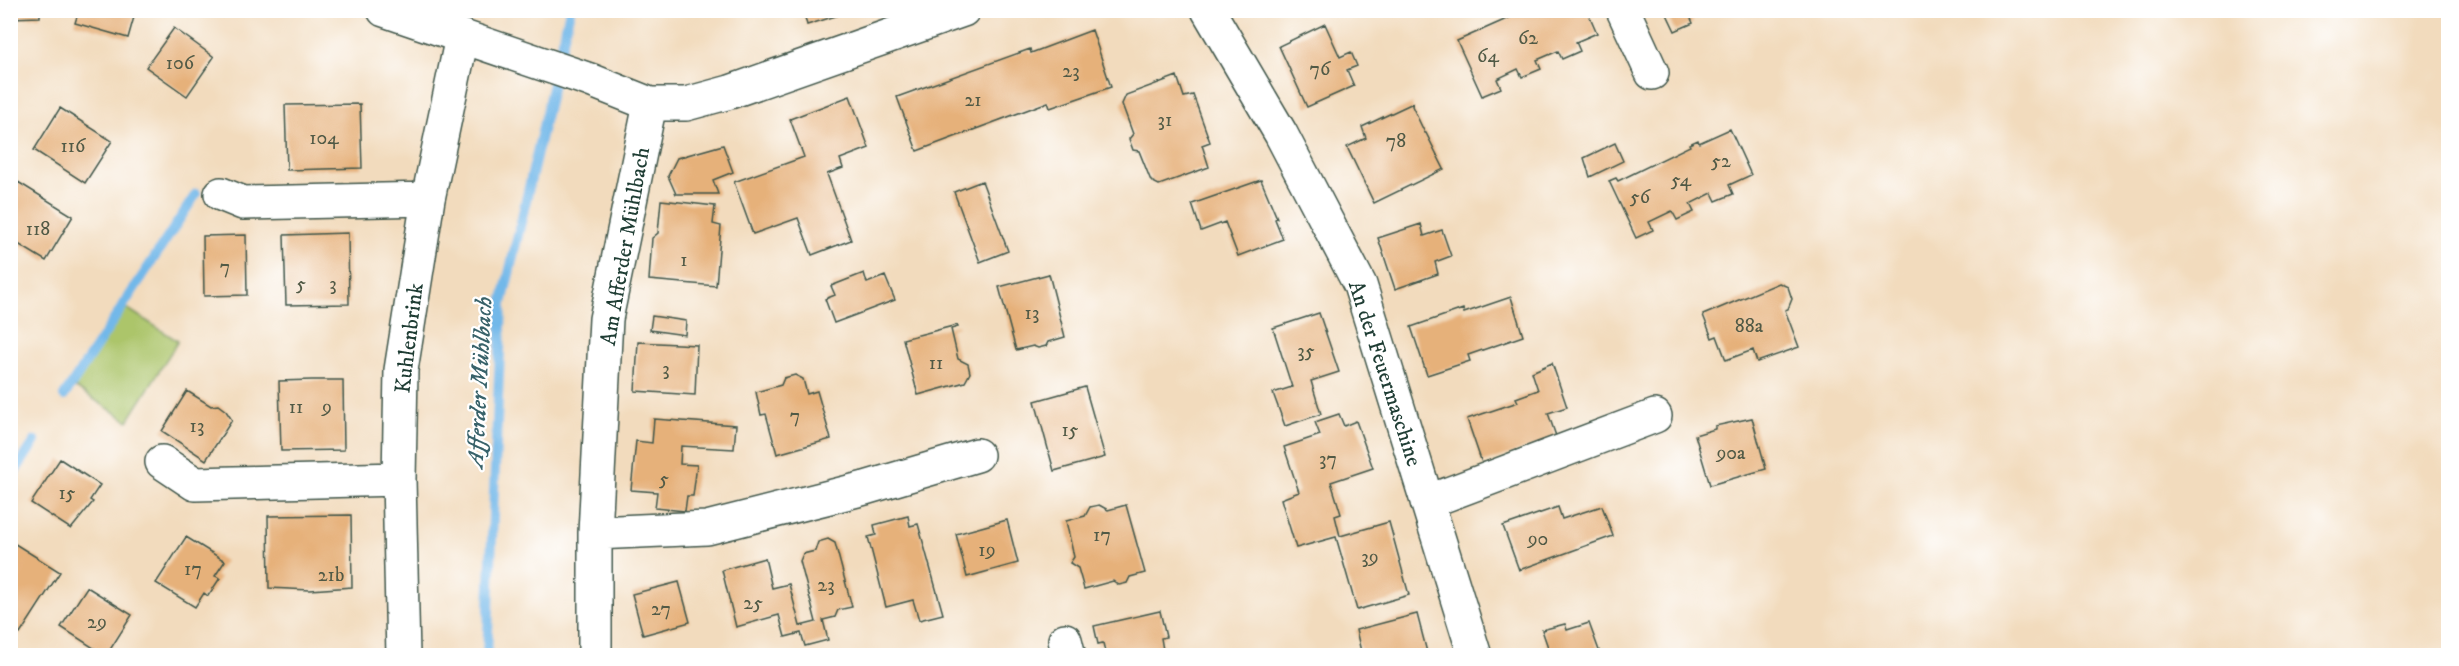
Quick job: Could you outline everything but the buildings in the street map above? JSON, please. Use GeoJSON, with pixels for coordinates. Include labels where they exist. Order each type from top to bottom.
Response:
{"type":"FeatureCollection","features":[{"type":"Feature","properties":{"kind":"street"},"geometry":{"type":"LineString","coordinates":[[384,10],[590,80],[650,104],[686,104],[730,92],[963,10]]}},
{"type":"Feature","properties":{"kind":"street","name":"An der Feuermaschine"},"geometry":{"type":"LineString","coordinates":[[1208,10],[1281,134],[1360,285],[1475,656]]}},
{"type":"Feature","properties":{"kind":"street"},"geometry":{"type":"LineString","coordinates":[[1623,10],[1652,73]]}},
{"type":"Feature","properties":{"kind":"street","name":"Kuhlenbrink"},"geometry":{"type":"LineString","coordinates":[[403,656],[399,479],[401,370],[428,199],[462,37]]}},
{"type":"Feature","properties":{"kind":"street","name":"Am Afferder Mühlbach"},"geometry":{"type":"LineString","coordinates":[[595,656],[595,533],[606,319],[650,104]]}},
{"type":"Feature","properties":{"kind":"street"},"geometry":{"type":"LineString","coordinates":[[221,194],[243,203],[428,199]]}},
{"type":"Feature","properties":{"kind":"street"},"geometry":{"type":"LineString","coordinates":[[1427,502],[1655,416]]}},
{"type":"Feature","properties":{"kind":"street"},"geometry":{"type":"LineString","coordinates":[[595,533],[707,528],[865,488],[977,455]]}},
{"type":"Feature","properties":{"kind":"street"},"geometry":{"type":"LineString","coordinates":[[162,462],[195,484],[399,479]]}},
{"type":"Feature","properties":{"kind":"green space"},"geometry":{"type":"Polygon","coordinates":[[[122,305],[178,341],[128,421],[71,385],[122,305]]]}},
{"type":"Feature","properties":{"kind":"waterway","name":"Afferder Mühlbach"},"geometry":{"type":"LineString","coordinates":[[487,656],[502,304],[570,10]]}},
{"type":"Feature","properties":{"kind":"waterway"},"geometry":{"type":"LineString","coordinates":[[64,396],[196,194]]}},
{"type":"Feature","properties":{"kind":"waterway"},"geometry":{"type":"LineString","coordinates":[[10,479],[35,441]]}}]}
